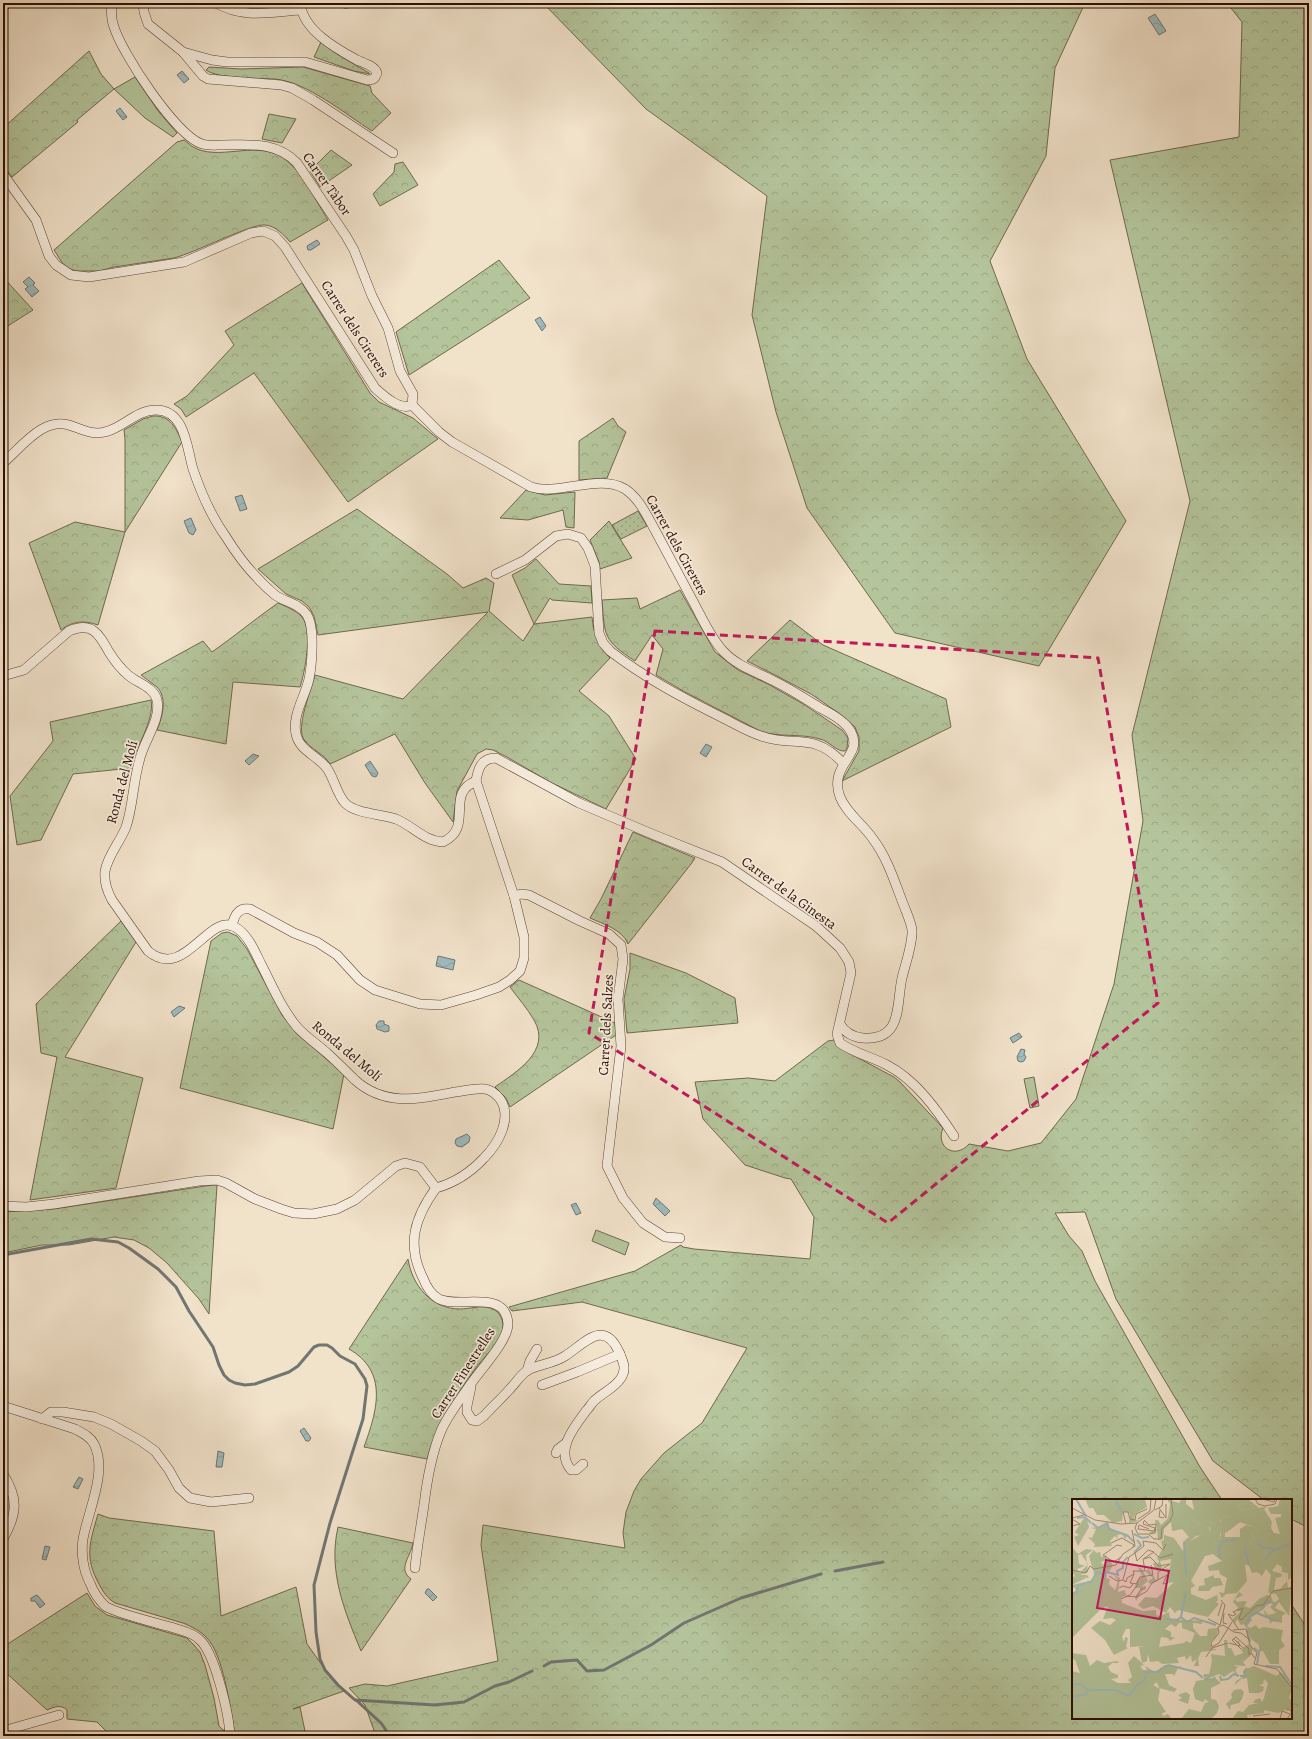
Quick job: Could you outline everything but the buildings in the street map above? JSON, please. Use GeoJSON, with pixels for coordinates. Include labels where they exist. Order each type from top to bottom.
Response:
{"type":"FeatureCollection","features":[{"type":"Feature","properties":{"kind":"street","name":"Carrer Tàbor"},"geometry":{"type":"LineString","coordinates":[[112,3],[112,22],[120,42],[159,102],[186,134],[201,144],[207,145],[246,144],[268,146],[286,153],[301,168],[354,250],[372,296],[388,328],[400,371],[413,394],[412,405]]}},
{"type":"Feature","properties":{"kind":"street"},"geometry":{"type":"LineString","coordinates":[[143,3],[148,24],[183,52],[199,72],[208,79],[281,85],[292,88],[393,152]]}},
{"type":"Feature","properties":{"kind":"street"},"geometry":{"type":"LineString","coordinates":[[183,52],[212,60],[227,62],[305,62],[367,80],[372,80],[375,78],[377,73],[376,70],[346,54],[324,38],[308,23],[302,16],[300,6],[246,14],[232,11],[216,3]]}},
{"type":"Feature","properties":{"kind":"street","name":"Carrer dels Cirerers"},"geometry":{"type":"LineString","coordinates":[[3,174],[36,220],[49,256],[56,265],[71,275],[89,277],[171,265],[202,256],[251,233],[263,231],[275,236],[285,247],[375,388],[389,400],[406,407],[412,405],[439,432],[452,442],[531,486],[543,489],[611,484],[622,487],[632,494],[643,508],[701,616],[720,648],[740,666],[782,685],[834,716],[849,729],[853,740],[853,752],[843,763]]}},
{"type":"Feature","properties":{"kind":"street"},"geometry":{"type":"LineString","coordinates":[[3,463],[40,431],[52,424],[67,424],[92,433],[103,433],[114,429],[141,413],[157,410],[172,414],[181,426],[201,492],[225,537],[256,576],[268,588],[277,596],[300,607],[307,616],[312,641],[311,658],[308,679],[296,721],[296,733],[299,742],[327,768],[346,804],[356,809],[395,819],[428,839],[443,842],[454,834],[459,822],[462,790],[469,784],[476,781],[514,896],[524,937],[524,958],[520,971],[510,980],[498,987],[476,995],[441,1004],[420,1004],[376,990],[360,980],[336,955],[317,942],[294,933],[250,910],[247,909],[235,915],[232,926]]}},
{"type":"Feature","properties":{"kind":"street"},"geometry":{"type":"LineString","coordinates":[[496,574],[525,560],[556,536],[568,534],[581,538],[591,553],[595,566],[599,633],[603,643],[610,651],[673,693],[751,732],[766,738],[809,742],[818,745],[833,753],[843,763],[838,778],[840,796],[848,811],[872,838],[883,855],[910,920],[912,932],[900,987],[897,1016],[891,1029],[877,1037],[860,1038],[849,1034],[840,1024]]}},
{"type":"Feature","properties":{"kind":"street","name":"Ronda del Molí"},"geometry":{"type":"LineString","coordinates":[[3,676],[24,670],[69,631],[89,628],[96,631],[117,664],[128,675],[154,694],[157,703],[157,713],[141,754],[131,810],[125,828],[107,862],[105,871],[108,893],[148,951],[159,958],[166,959],[179,957],[219,927],[232,926],[239,930],[251,946],[281,1004],[297,1027],[364,1088],[386,1097],[410,1099],[486,1089],[494,1093],[499,1098],[505,1112],[505,1122],[502,1131],[491,1151],[476,1166],[464,1175],[444,1186],[436,1188]]}},
{"type":"Feature","properties":{"kind":"street","name":"Carrer de la Ginesta"},"geometry":{"type":"LineString","coordinates":[[476,781],[481,764],[487,759],[496,758],[579,804],[722,862],[760,887],[816,926],[840,948],[849,962],[851,973],[840,1024]]}},
{"type":"Feature","properties":{"kind":"street","name":"Carrer dels Salzes"},"geometry":{"type":"LineString","coordinates":[[514,896],[526,894],[536,898],[609,934],[621,945],[623,959],[618,999],[620,1046],[607,1166],[623,1198],[643,1223],[665,1237],[680,1238]]}},
{"type":"Feature","properties":{"kind":"street"},"geometry":{"type":"LineString","coordinates":[[840,1024],[837,1036],[840,1043],[854,1051],[886,1064],[907,1079],[936,1110],[954,1136]]}},
{"type":"Feature","properties":{"kind":"street"},"geometry":{"type":"LineString","coordinates":[[3,1206],[26,1207],[54,1204],[199,1181],[217,1180],[226,1183],[255,1199],[280,1209],[294,1213],[319,1214],[338,1209],[355,1200],[363,1195],[396,1166],[405,1163],[420,1167],[436,1188]]}},
{"type":"Feature","properties":{"kind":"street","name":"Carrer Finestrelles"},"geometry":{"type":"LineString","coordinates":[[415,1568],[427,1480],[433,1452],[446,1422],[473,1380],[506,1337],[507,1320],[503,1310],[497,1304],[486,1301],[445,1301],[438,1299],[426,1284],[414,1254],[414,1235],[424,1205],[436,1188]]}},
{"type":"Feature","properties":{"kind":"street"},"geometry":{"type":"LineString","coordinates":[[527,1370],[555,1362],[588,1338],[596,1335],[603,1335],[612,1340],[624,1364],[621,1378],[616,1385],[592,1402],[580,1418],[566,1443],[565,1453],[568,1467],[571,1470],[576,1470],[583,1464]]}},
{"type":"Feature","properties":{"kind":"street"},"geometry":{"type":"LineString","coordinates":[[473,1380],[467,1412],[472,1420],[477,1421],[487,1413],[527,1370],[537,1349]]}},
{"type":"Feature","properties":{"kind":"street"},"geometry":{"type":"LineString","coordinates":[[542,1385],[620,1354]]}},
{"type":"Feature","properties":{"kind":"street"},"geometry":{"type":"LineString","coordinates":[[3,1406],[81,1432],[90,1439],[96,1450],[98,1476],[82,1547],[84,1565],[90,1583],[99,1598],[109,1608],[186,1632],[200,1639],[209,1651],[226,1710],[230,1736]]}},
{"type":"Feature","properties":{"kind":"street"},"geometry":{"type":"LineString","coordinates":[[42,1418],[51,1412],[62,1412],[94,1417],[111,1424],[141,1441],[155,1451],[169,1470],[179,1488],[190,1498],[207,1502],[249,1498]]}},
{"type":"Feature","properties":{"kind":"street"},"geometry":{"type":"LineString","coordinates":[[556,1453],[558,1449],[566,1443]]}},
{"type":"Feature","properties":{"kind":"street"},"geometry":{"type":"LineString","coordinates":[[3,1474],[10,1486],[14,1505],[12,1520],[3,1539]]}},
{"type":"Feature","properties":{"kind":"street"},"geometry":{"type":"LineString","coordinates":[[3,1731],[59,1715]]}},
{"type":"Feature","properties":{"kind":"highlighted area"},"geometry":{"type":"Polygon","coordinates":[[[655,631],[1098,658],[1158,1003],[888,1223],[589,1033],[655,631]]]}},
{"type":"Feature","properties":{"kind":"green space"},"geometry":{"type":"Polygon","coordinates":[[[3,3],[15,3],[3,13],[3,3]]]}},
{"type":"Feature","properties":{"kind":"green space"},"geometry":{"type":"Polygon","coordinates":[[[274,3],[295,3],[288,6],[274,7],[274,3]]]}},
{"type":"Feature","properties":{"kind":"green space"},"geometry":{"type":"Polygon","coordinates":[[[543,3],[1085,3],[1055,68],[1046,156],[990,261],[1027,359],[1126,521],[1039,666],[895,633],[807,508],[776,412],[752,315],[767,196],[646,109],[543,3]]]}},
{"type":"Feature","properties":{"kind":"green space"},"geometry":{"type":"Polygon","coordinates":[[[1227,3],[1309,3],[1309,1528],[1292,1520],[1292,1499],[1263,1499],[1213,1461],[1116,1299],[1085,1212],[1055,1213],[1069,1236],[1082,1251],[1095,1281],[1200,1467],[1221,1499],[1072,1499],[1072,1719],[1292,1719],[1292,1606],[1309,1631],[1309,1736],[376,1736],[365,1705],[349,1688],[365,1684],[387,1686],[498,1661],[481,1545],[483,1525],[625,1548],[623,1533],[626,1512],[634,1491],[641,1479],[664,1453],[702,1423],[747,1348],[582,1302],[512,1311],[509,1307],[635,1271],[681,1245],[683,1247],[694,1249],[810,1259],[814,1217],[791,1179],[745,1165],[703,1119],[695,1082],[748,1078],[775,1081],[828,1041],[834,1040],[845,1051],[894,1077],[900,1082],[943,1128],[941,1135],[944,1146],[953,1151],[964,1149],[969,1144],[1008,1151],[1041,1143],[1076,1099],[1114,984],[1143,821],[1132,735],[1190,501],[1110,160],[1239,137],[1242,22],[1227,3]]]}},
{"type":"Feature","properties":{"kind":"green space"},"geometry":{"type":"Polygon","coordinates":[[[321,42],[337,54],[370,74],[354,71],[314,57],[321,42]]]}},
{"type":"Feature","properties":{"kind":"green space"},"geometry":{"type":"Polygon","coordinates":[[[89,51],[101,74],[114,89],[77,120],[78,122],[12,177],[3,165],[3,128],[89,51]]]}},
{"type":"Feature","properties":{"kind":"green space"},"geometry":{"type":"Polygon","coordinates":[[[209,67],[241,69],[303,67],[370,86],[372,93],[391,113],[372,131],[313,92],[300,86],[287,81],[275,79],[229,77],[206,70],[209,67]]]}},
{"type":"Feature","properties":{"kind":"green space"},"geometry":{"type":"Polygon","coordinates":[[[135,77],[159,112],[177,133],[173,137],[145,118],[114,89],[135,77]]]}},
{"type":"Feature","properties":{"kind":"green space"},"geometry":{"type":"Polygon","coordinates":[[[269,114],[296,119],[282,143],[262,139],[269,114]]]}},
{"type":"Feature","properties":{"kind":"green space"},"geometry":{"type":"Polygon","coordinates":[[[184,140],[195,148],[208,152],[254,150],[276,154],[286,160],[298,172],[328,220],[290,242],[276,229],[265,225],[236,233],[174,258],[114,267],[99,271],[77,271],[70,269],[63,264],[54,250],[177,142],[184,140]]]}},
{"type":"Feature","properties":{"kind":"green space"},"geometry":{"type":"Polygon","coordinates":[[[331,150],[352,165],[320,187],[310,171],[331,150]]]}},
{"type":"Feature","properties":{"kind":"green space"},"geometry":{"type":"Polygon","coordinates":[[[403,162],[418,185],[380,206],[373,194],[394,172],[395,164],[403,162]]]}},
{"type":"Feature","properties":{"kind":"green space"},"geometry":{"type":"Polygon","coordinates":[[[499,260],[530,298],[409,375],[396,332],[499,260]]]}},
{"type":"Feature","properties":{"kind":"green space"},"geometry":{"type":"Polygon","coordinates":[[[3,277],[33,310],[3,329],[3,277]]]}},
{"type":"Feature","properties":{"kind":"green space"},"geometry":{"type":"Polygon","coordinates":[[[302,283],[370,393],[379,402],[413,418],[438,439],[348,502],[254,373],[186,417],[181,409],[174,404],[187,396],[234,345],[225,331],[302,283]]]}},
{"type":"Feature","properties":{"kind":"green space"},"geometry":{"type":"Polygon","coordinates":[[[159,416],[172,423],[182,442],[125,532],[124,430],[143,419],[159,416]]]}},
{"type":"Feature","properties":{"kind":"green space"},"geometry":{"type":"Polygon","coordinates":[[[613,418],[618,426],[626,432],[607,478],[579,480],[579,441],[613,418]]]}},
{"type":"Feature","properties":{"kind":"green space"},"geometry":{"type":"Polygon","coordinates":[[[526,490],[545,495],[575,492],[574,528],[566,527],[563,510],[528,520],[500,518],[526,490]]]}},
{"type":"Feature","properties":{"kind":"green space"},"geometry":{"type":"Polygon","coordinates":[[[357,509],[447,574],[463,588],[486,578],[494,583],[489,611],[523,641],[534,624],[592,617],[599,644],[610,658],[579,691],[609,716],[636,759],[606,809],[550,782],[493,750],[486,749],[477,754],[457,791],[453,822],[425,783],[395,734],[330,764],[325,757],[305,741],[302,735],[303,719],[315,675],[403,699],[488,612],[318,635],[314,616],[309,607],[302,601],[286,594],[258,569],[357,509]]]}},
{"type":"Feature","properties":{"kind":"green space"},"geometry":{"type":"Polygon","coordinates":[[[638,511],[647,526],[621,539],[612,525],[638,511]]]}},
{"type":"Feature","properties":{"kind":"green space"},"geometry":{"type":"Polygon","coordinates":[[[609,521],[632,558],[600,569],[599,562],[590,540],[609,521]]]}},
{"type":"Feature","properties":{"kind":"green space"},"geometry":{"type":"Polygon","coordinates":[[[75,522],[125,532],[98,625],[88,622],[78,622],[61,630],[29,543],[75,522]]]}},
{"type":"Feature","properties":{"kind":"green space"},"geometry":{"type":"Polygon","coordinates":[[[536,559],[559,584],[591,586],[592,603],[552,600],[550,598],[534,624],[512,575],[525,568],[536,559]]]}},
{"type":"Feature","properties":{"kind":"green space"},"geometry":{"type":"Polygon","coordinates":[[[680,590],[715,652],[738,670],[768,684],[805,705],[842,730],[848,738],[847,748],[845,751],[839,750],[823,740],[812,737],[775,734],[760,731],[685,692],[656,675],[663,649],[652,635],[635,661],[611,642],[605,630],[602,600],[637,598],[640,609],[680,590]]]}},
{"type":"Feature","properties":{"kind":"green space"},"geometry":{"type":"Polygon","coordinates":[[[278,603],[297,613],[302,617],[305,623],[308,641],[304,672],[300,687],[233,682],[226,744],[157,730],[161,720],[163,708],[162,697],[157,687],[141,675],[203,641],[212,652],[278,603]]]}},
{"type":"Feature","properties":{"kind":"green space"},"geometry":{"type":"Polygon","coordinates":[[[790,620],[823,645],[946,699],[951,727],[842,781],[859,751],[859,737],[855,727],[840,714],[811,694],[747,661],[790,620]]]}},
{"type":"Feature","properties":{"kind":"green space"},"geometry":{"type":"Polygon","coordinates":[[[151,700],[148,725],[137,751],[132,768],[73,774],[41,840],[17,845],[10,796],[53,741],[50,722],[151,700]]]}},
{"type":"Feature","properties":{"kind":"green space"},"geometry":{"type":"Polygon","coordinates":[[[633,832],[695,858],[628,944],[617,931],[590,918],[601,899],[633,832]]]}},
{"type":"Feature","properties":{"kind":"green space"},"geometry":{"type":"Polygon","coordinates":[[[121,921],[136,942],[65,1057],[143,1078],[116,1188],[30,1200],[57,1057],[41,1053],[36,1004],[121,921]]]}},
{"type":"Feature","properties":{"kind":"green space"},"geometry":{"type":"Polygon","coordinates":[[[228,932],[237,936],[247,949],[282,1015],[298,1035],[344,1074],[333,1129],[180,1088],[211,941],[222,933],[228,932]]]}},
{"type":"Feature","properties":{"kind":"green space"},"geometry":{"type":"Polygon","coordinates":[[[630,953],[686,973],[735,998],[738,1023],[627,1033],[624,999],[630,969],[630,953]]]}},
{"type":"Feature","properties":{"kind":"green space"},"geometry":{"type":"Polygon","coordinates":[[[519,980],[615,1023],[616,1035],[510,1107],[506,1098],[495,1087],[529,1060],[535,1051],[538,1041],[538,1031],[534,1020],[510,987],[519,980]]]}},
{"type":"Feature","properties":{"kind":"green space"},"geometry":{"type":"Polygon","coordinates":[[[1034,1077],[1039,1106],[1030,1108],[1024,1079],[1034,1077]]]}},
{"type":"Feature","properties":{"kind":"green space"},"geometry":{"type":"Polygon","coordinates":[[[217,1185],[209,1314],[199,1299],[167,1263],[149,1248],[134,1240],[114,1237],[69,1245],[42,1245],[3,1253],[3,1212],[54,1209],[217,1185]]]}},
{"type":"Feature","properties":{"kind":"green space"},"geometry":{"type":"Polygon","coordinates":[[[596,1230],[629,1243],[625,1255],[592,1241],[596,1230]]]}},
{"type":"Feature","properties":{"kind":"green space"},"geometry":{"type":"Polygon","coordinates":[[[408,1259],[414,1278],[425,1294],[432,1300],[440,1305],[450,1308],[460,1309],[483,1307],[494,1309],[501,1317],[503,1324],[502,1332],[497,1342],[460,1390],[447,1412],[435,1435],[427,1459],[364,1447],[376,1406],[375,1381],[370,1369],[362,1358],[349,1349],[408,1259]]]}},
{"type":"Feature","properties":{"kind":"green space"},"geometry":{"type":"Polygon","coordinates":[[[98,1514],[109,1518],[214,1531],[221,1616],[296,1587],[307,1644],[332,1679],[344,1691],[293,1709],[300,1707],[306,1736],[111,1736],[97,1722],[67,1719],[67,1710],[65,1708],[55,1707],[47,1710],[3,1670],[3,1647],[87,1593],[95,1606],[107,1615],[187,1638],[200,1652],[205,1665],[214,1698],[219,1726],[223,1730],[234,1729],[222,1668],[213,1646],[207,1638],[199,1631],[183,1623],[115,1603],[107,1597],[102,1590],[91,1566],[90,1557],[91,1541],[98,1514]]]}},
{"type":"Feature","properties":{"kind":"green space"},"geometry":{"type":"Polygon","coordinates":[[[338,1527],[413,1543],[405,1567],[407,1575],[411,1579],[361,1651],[349,1621],[336,1575],[335,1543],[338,1527]]]}},
{"type":"Feature","properties":{"kind":"water"},"geometry":{"type":"Polygon","coordinates":[[[1155,14],[1166,31],[1159,35],[1148,18],[1155,14]]]}},
{"type":"Feature","properties":{"kind":"water"},"geometry":{"type":"Polygon","coordinates":[[[182,71],[189,79],[184,83],[177,75],[182,71]]]}},
{"type":"Feature","properties":{"kind":"water"},"geometry":{"type":"Polygon","coordinates":[[[120,108],[127,117],[123,120],[116,111],[120,108]]]}},
{"type":"Feature","properties":{"kind":"water"},"geometry":{"type":"Polygon","coordinates":[[[317,240],[320,244],[311,250],[308,250],[307,246],[317,240]]]}},
{"type":"Feature","properties":{"kind":"water"},"geometry":{"type":"Polygon","coordinates":[[[29,277],[35,283],[33,285],[39,291],[32,297],[25,289],[28,287],[23,282],[29,277]]]}},
{"type":"Feature","properties":{"kind":"water"},"geometry":{"type":"Polygon","coordinates":[[[540,317],[546,326],[542,331],[535,320],[540,317]]]}},
{"type":"Feature","properties":{"kind":"water"},"geometry":{"type":"Polygon","coordinates":[[[242,495],[247,509],[240,511],[235,497],[242,495]]]}},
{"type":"Feature","properties":{"kind":"water"},"geometry":{"type":"Polygon","coordinates":[[[191,518],[196,530],[193,535],[189,533],[184,521],[191,518]]]}},
{"type":"Feature","properties":{"kind":"water"},"geometry":{"type":"Polygon","coordinates":[[[706,744],[712,747],[706,757],[700,753],[706,744]]]}},
{"type":"Feature","properties":{"kind":"water"},"geometry":{"type":"Polygon","coordinates":[[[253,754],[259,756],[249,765],[245,761],[253,754]]]}},
{"type":"Feature","properties":{"kind":"water"},"geometry":{"type":"Polygon","coordinates":[[[370,761],[378,773],[376,777],[372,776],[365,765],[370,761]]]}},
{"type":"Feature","properties":{"kind":"water"},"geometry":{"type":"Polygon","coordinates":[[[438,956],[455,960],[453,970],[436,966],[438,956]]]}},
{"type":"Feature","properties":{"kind":"water"},"geometry":{"type":"Polygon","coordinates":[[[179,1006],[185,1008],[174,1017],[171,1012],[179,1006]]]}},
{"type":"Feature","properties":{"kind":"water"},"geometry":{"type":"Polygon","coordinates":[[[379,1021],[384,1021],[384,1024],[389,1026],[389,1031],[385,1032],[377,1029],[376,1025],[379,1021]]]}},
{"type":"Feature","properties":{"kind":"water"},"geometry":{"type":"Polygon","coordinates":[[[1019,1033],[1022,1037],[1013,1043],[1010,1038],[1019,1033]]]}},
{"type":"Feature","properties":{"kind":"water"},"geometry":{"type":"Polygon","coordinates":[[[1021,1049],[1025,1050],[1024,1054],[1026,1057],[1024,1061],[1021,1062],[1018,1061],[1017,1057],[1021,1049]]]}},
{"type":"Feature","properties":{"kind":"water"},"geometry":{"type":"Polygon","coordinates":[[[467,1134],[470,1137],[469,1142],[462,1147],[457,1146],[455,1143],[456,1139],[467,1134]]]}},
{"type":"Feature","properties":{"kind":"water"},"geometry":{"type":"Polygon","coordinates":[[[656,1198],[670,1211],[665,1216],[653,1204],[656,1198]]]}},
{"type":"Feature","properties":{"kind":"water"},"geometry":{"type":"Polygon","coordinates":[[[576,1203],[581,1213],[576,1215],[571,1205],[576,1203]]]}},
{"type":"Feature","properties":{"kind":"water"},"geometry":{"type":"Polygon","coordinates":[[[304,1428],[311,1438],[309,1441],[306,1441],[300,1431],[304,1428]]]}},
{"type":"Feature","properties":{"kind":"water"},"geometry":{"type":"Polygon","coordinates":[[[218,1451],[224,1453],[222,1467],[216,1467],[218,1451]]]}},
{"type":"Feature","properties":{"kind":"water"},"geometry":{"type":"Polygon","coordinates":[[[79,1477],[83,1479],[78,1489],[73,1487],[79,1477]]]}},
{"type":"Feature","properties":{"kind":"water"},"geometry":{"type":"Polygon","coordinates":[[[45,1546],[50,1547],[46,1560],[42,1559],[45,1546]]]}},
{"type":"Feature","properties":{"kind":"water"},"geometry":{"type":"Polygon","coordinates":[[[427,1589],[429,1589],[437,1597],[433,1601],[425,1593],[427,1589]]]}},
{"type":"Feature","properties":{"kind":"water"},"geometry":{"type":"Polygon","coordinates":[[[37,1595],[45,1604],[40,1608],[35,1601],[31,1601],[31,1598],[37,1595]]]}},
{"type":"Feature","properties":{"kind":"waterway"},"geometry":{"type":"LineString","coordinates":[[3,1255],[91,1239],[118,1242],[129,1248],[158,1269],[176,1287],[189,1311],[213,1347],[224,1375],[235,1383],[245,1385],[255,1384],[289,1372],[298,1366],[314,1347],[319,1345],[327,1345],[340,1356],[355,1364],[365,1379],[367,1386],[363,1419],[330,1523],[314,1585],[316,1632],[320,1659],[325,1670],[338,1685],[355,1700],[435,1705],[464,1702],[495,1686],[509,1682],[532,1671]]}},
{"type":"Feature","properties":{"kind":"waterway"},"geometry":{"type":"LineString","coordinates":[[835,1571],[883,1562]]}},
{"type":"Feature","properties":{"kind":"waterway"},"geometry":{"type":"LineString","coordinates":[[544,1666],[551,1662],[577,1660],[587,1671],[604,1670],[651,1645],[684,1623],[741,1598],[821,1574]]}},
{"type":"Feature","properties":{"kind":"waterway"},"geometry":{"type":"LineString","coordinates":[[356,1700],[381,1723],[390,1736]]}}]}
